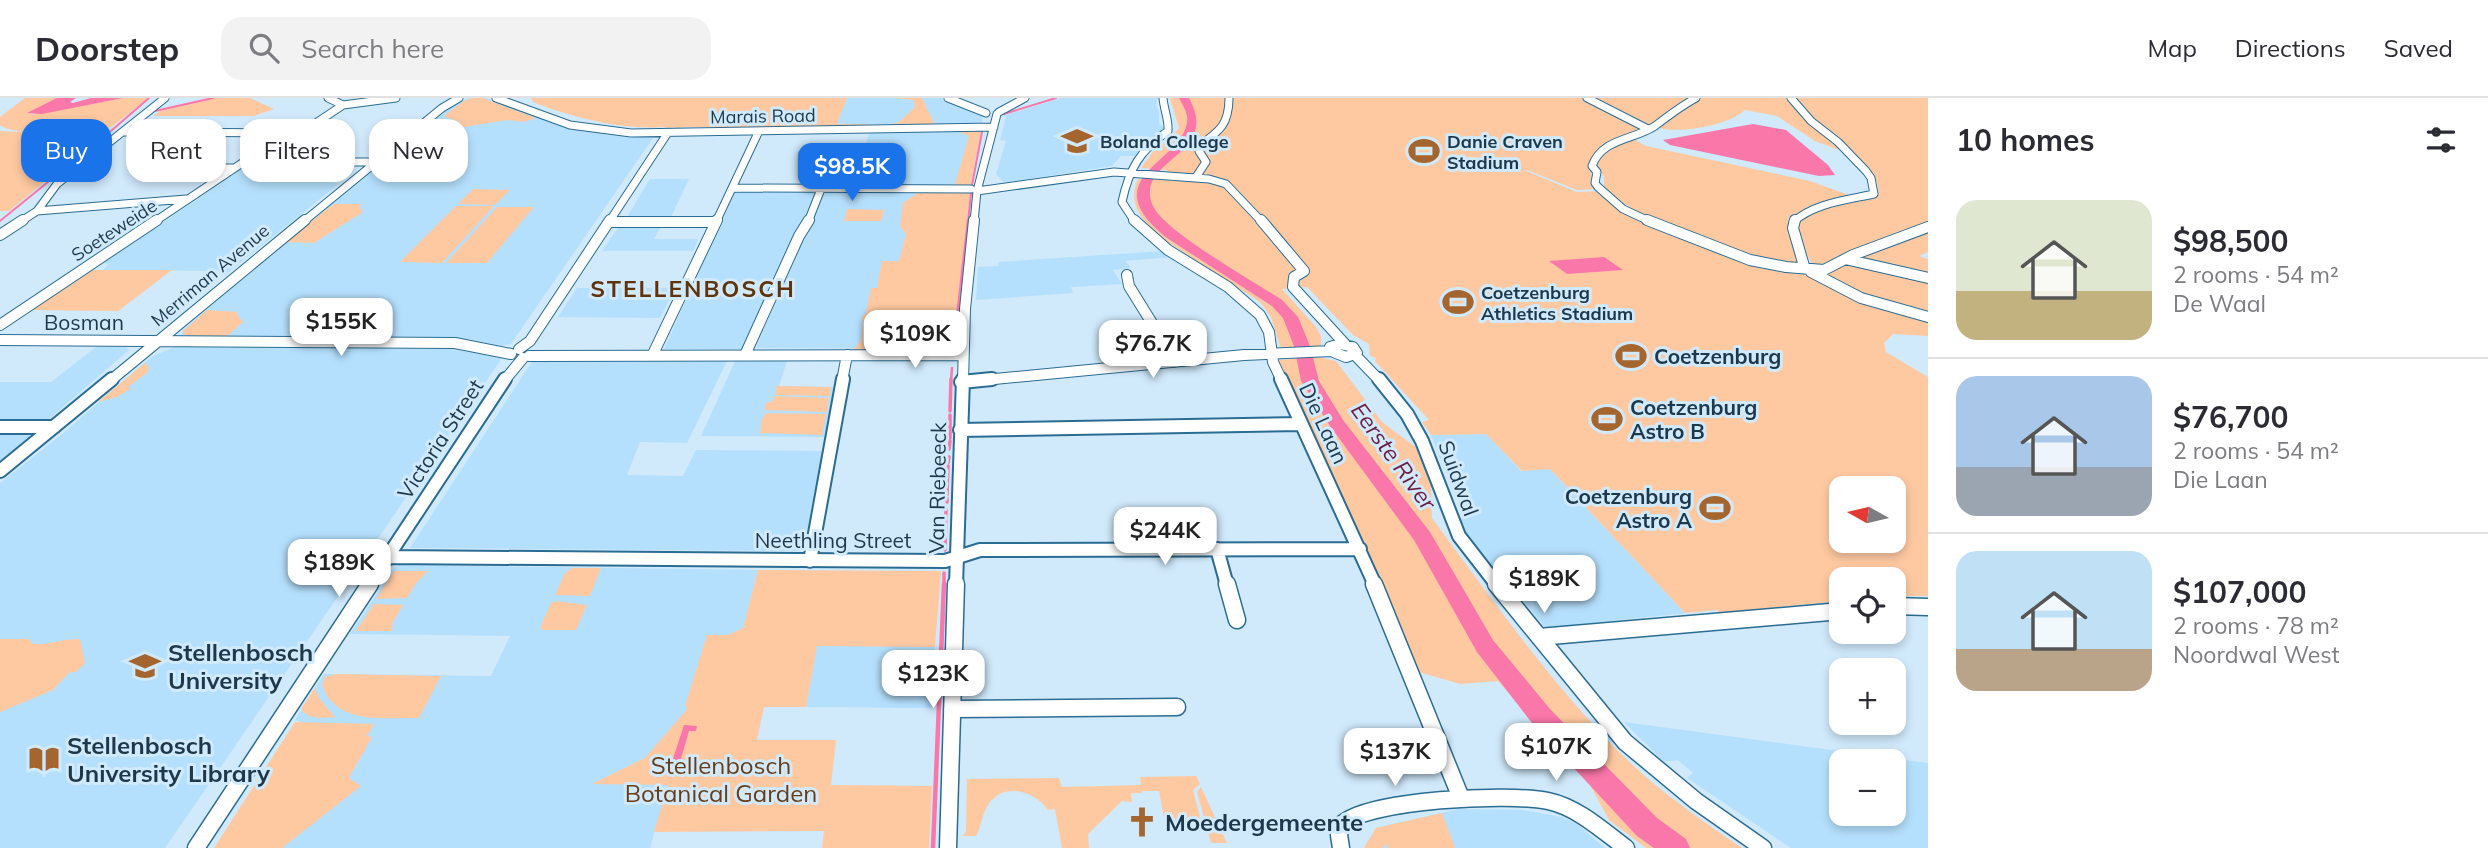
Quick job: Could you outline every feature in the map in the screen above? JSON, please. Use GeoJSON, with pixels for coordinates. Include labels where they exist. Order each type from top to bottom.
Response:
{"type":"FeatureCollection","features":[{"type":"Feature","properties":{"kind":"street"},"geometry":{"type":"LineString","coordinates":[[0,235],[37,211],[57,184],[165,98]]}},
{"type":"Feature","properties":{"kind":"street"},"geometry":{"type":"LineString","coordinates":[[328,98],[343,105]]}},
{"type":"Feature","properties":{"kind":"street","name":"Soeteweide"},"geometry":{"type":"LineString","coordinates":[[322,119],[343,105],[396,98]]}},
{"type":"Feature","properties":{"kind":"street","name":"Merriman Avenue"},"geometry":{"type":"LineString","coordinates":[[426,119],[446,102],[459,98]]}},
{"type":"Feature","properties":{"kind":"street","name":"Marais Road"},"geometry":{"type":"LineString","coordinates":[[497,98],[570,125],[606,131],[667,134],[992,129]]}},
{"type":"Feature","properties":{"kind":"street"},"geometry":{"type":"LineString","coordinates":[[951,98],[992,112],[1013,106],[1024,98]]}},
{"type":"Feature","properties":{"kind":"street"},"geometry":{"type":"LineString","coordinates":[[1128,174],[1149,144],[1168,131],[1170,123],[1164,113],[1163,98]]}},
{"type":"Feature","properties":{"kind":"street"},"geometry":{"type":"LineString","coordinates":[[1196,177],[1206,162],[1199,150],[1200,145],[1224,130],[1229,98]]}},
{"type":"Feature","properties":{"kind":"street"},"geometry":{"type":"LineString","coordinates":[[1587,98],[1648,129]]}},
{"type":"Feature","properties":{"kind":"street"},"geometry":{"type":"LineString","coordinates":[[1696,98],[1673,110],[1663,121],[1610,144],[1595,158],[1592,166],[1597,172],[1595,183],[1623,209],[1750,260],[1824,270],[1845,259],[1928,227]]}},
{"type":"Feature","properties":{"kind":"street"},"geometry":{"type":"LineString","coordinates":[[1791,98],[1811,121],[1838,142],[1866,171],[1871,178],[1874,194],[1822,206],[1805,212],[1793,222],[1793,233],[1804,260],[1804,266],[1797,268]]}},
{"type":"Feature","properties":{"kind":"street","name":"Van Riebeeck"},"geometry":{"type":"LineString","coordinates":[[948,848],[962,355],[974,190],[992,129],[992,112]]}},
{"type":"Feature","properties":{"kind":"street"},"geometry":{"type":"LineString","coordinates":[[124,132],[240,133]]}},
{"type":"Feature","properties":{"kind":"street"},"geometry":{"type":"LineString","coordinates":[[653,354],[758,132]]}},
{"type":"Feature","properties":{"kind":"street","name":"Victoria Street"},"geometry":{"type":"LineString","coordinates":[[196,848],[520,353],[611,222],[667,134]]}},
{"type":"Feature","properties":{"kind":"street","name":"Soeteweide"},"geometry":{"type":"LineString","coordinates":[[0,325],[240,165]]}},
{"type":"Feature","properties":{"kind":"street"},"geometry":{"type":"LineString","coordinates":[[226,168],[235,168]]}},
{"type":"Feature","properties":{"kind":"street","name":"Merriman Avenue"},"geometry":{"type":"LineString","coordinates":[[0,471],[369,168]]}},
{"type":"Feature","properties":{"kind":"street"},"geometry":{"type":"LineString","coordinates":[[733,188],[974,190],[1104,172],[1196,177],[1218,181],[1233,189],[1304,271],[1294,277],[1293,287],[1334,345],[1289,354],[961,382]]}},
{"type":"Feature","properties":{"kind":"street","name":"Die Laan"},"geometry":{"type":"LineString","coordinates":[[1128,174],[1122,198],[1130,215],[1156,241],[1252,306],[1265,324],[1273,362],[1360,549],[1461,798]]}},
{"type":"Feature","properties":{"kind":"street"},"geometry":{"type":"LineString","coordinates":[[745,355],[799,236],[806,228],[821,188]]}},
{"type":"Feature","properties":{"kind":"street"},"geometry":{"type":"LineString","coordinates":[[37,211],[189,199]]}},
{"type":"Feature","properties":{"kind":"street"},"geometry":{"type":"LineString","coordinates":[[611,222],[716,222]]}},
{"type":"Feature","properties":{"kind":"street"},"geometry":{"type":"LineString","coordinates":[[1845,259],[1928,278]]}},
{"type":"Feature","properties":{"kind":"street"},"geometry":{"type":"LineString","coordinates":[[1797,268],[1827,279],[1861,298],[1928,317]]}},
{"type":"Feature","properties":{"kind":"street"},"geometry":{"type":"LineString","coordinates":[[1127,275],[1129,286],[1176,362]]}},
{"type":"Feature","properties":{"kind":"street","name":"Bosman"},"geometry":{"type":"LineString","coordinates":[[0,340],[455,343],[544,354],[962,355]]}},
{"type":"Feature","properties":{"kind":"street","name":"Suidwal"},"geometry":{"type":"LineString","coordinates":[[1334,345],[1342,356],[1355,355],[1380,379],[1411,419],[1430,456],[1451,521],[1460,539],[1625,742],[1696,801],[1763,848]]}},
{"type":"Feature","properties":{"kind":"street"},"geometry":{"type":"LineString","coordinates":[[810,561],[847,355]]}},
{"type":"Feature","properties":{"kind":"street"},"geometry":{"type":"LineString","coordinates":[[960,430],[1301,424]]}},
{"type":"Feature","properties":{"kind":"street"},"geometry":{"type":"LineString","coordinates":[[0,427],[54,427]]}},
{"type":"Feature","properties":{"kind":"street"},"geometry":{"type":"LineString","coordinates":[[1217,549],[1237,620]]}},
{"type":"Feature","properties":{"kind":"street","name":"Neethling Street"},"geometry":{"type":"LineString","coordinates":[[387,557],[945,562],[980,550],[1360,549]]}},
{"type":"Feature","properties":{"kind":"street"},"geometry":{"type":"LineString","coordinates":[[1906,606],[1928,607]]}},
{"type":"Feature","properties":{"kind":"street"},"geometry":{"type":"LineString","coordinates":[[1539,637],[1829,612]]}},
{"type":"Feature","properties":{"kind":"street"},"geometry":{"type":"LineString","coordinates":[[952,709],[1177,707]]}},
{"type":"Feature","properties":{"kind":"street"},"geometry":{"type":"LineString","coordinates":[[1341,848],[1339,837],[1343,823],[1381,810],[1461,798],[1525,796],[1560,804],[1586,818],[1626,848]]}},
{"type":"Feature","properties":{"kind":"shaded area"},"geometry":{"type":"Polygon","coordinates":[[[57,98],[76,98],[70,102],[73,103],[91,98],[123,98],[42,114],[27,113],[57,98]]]}},
{"type":"Feature","properties":{"kind":"shaded area"},"geometry":{"type":"Polygon","coordinates":[[[469,98],[485,98],[578,129],[653,138],[511,344],[500,346],[468,339],[182,335],[182,331],[284,242],[369,172],[369,182],[468,182],[468,119],[434,119],[454,103],[469,98]]]}},
{"type":"Feature","properties":{"kind":"shaded area"},"geometry":{"type":"Polygon","coordinates":[[[847,98],[942,98],[982,114],[982,124],[870,124],[868,127],[835,128],[847,98]]]}},
{"type":"Feature","properties":{"kind":"shaded area","name":"Boland College"},"geometry":{"type":"Polygon","coordinates":[[[1061,98],[1158,98],[1156,105],[1159,124],[1165,128],[1163,133],[1146,143],[1137,156],[1121,156],[1112,166],[1004,183],[996,174],[1006,141],[1000,140],[1006,117],[1003,116],[1061,98]]]}},
{"type":"Feature","properties":{"kind":"shaded area"},"geometry":{"type":"Polygon","coordinates":[[[1753,124],[1786,130],[1828,165],[1835,175],[1819,176],[1670,145],[1663,140],[1753,124]]]}},
{"type":"Feature","properties":{"kind":"shaded area"},"geometry":{"type":"Polygon","coordinates":[[[981,130],[970,188],[811,187],[826,158],[860,158],[870,132],[981,130]]]}},
{"type":"Feature","properties":{"kind":"shaded area"},"geometry":{"type":"Polygon","coordinates":[[[240,170],[240,182],[340,183],[226,274],[223,271],[103,270],[108,265],[104,262],[240,170]]]}},
{"type":"Feature","properties":{"kind":"shaded area"},"geometry":{"type":"Polygon","coordinates":[[[650,179],[689,179],[671,217],[627,217],[650,179]]]}},
{"type":"Feature","properties":{"kind":"shaded area"},"geometry":{"type":"Polygon","coordinates":[[[816,190],[800,231],[743,349],[664,349],[735,192],[816,190]]]}},
{"type":"Feature","properties":{"kind":"shaded area"},"geometry":{"type":"Polygon","coordinates":[[[823,190],[970,192],[953,344],[948,349],[756,348],[823,190]]]}},
{"type":"Feature","properties":{"kind":"shaded area"},"geometry":{"type":"Polygon","coordinates":[[[618,228],[660,228],[654,239],[698,239],[693,251],[602,251],[618,228]]]}},
{"type":"Feature","properties":{"kind":"shaded area"},"geometry":{"type":"Polygon","coordinates":[[[1164,251],[1173,257],[1125,261],[1131,268],[1113,270],[1122,284],[1071,287],[1073,293],[976,300],[978,267],[998,266],[998,262],[1164,251]]]}},
{"type":"Feature","properties":{"kind":"shaded area"},"geometry":{"type":"Polygon","coordinates":[[[1604,257],[1623,270],[1567,274],[1549,261],[1604,257]]]}},
{"type":"Feature","properties":{"kind":"shaded area"},"geometry":{"type":"Polygon","coordinates":[[[577,288],[675,288],[660,318],[558,317],[577,288]]]}},
{"type":"Feature","properties":{"kind":"shaded area"},"geometry":{"type":"Polygon","coordinates":[[[96,347],[126,347],[129,350],[49,419],[43,422],[0,420],[0,382],[51,382],[96,347]]]}},
{"type":"Feature","properties":{"kind":"shaded area","name":"Stellenbosch University"},"geometry":{"type":"Polygon","coordinates":[[[174,347],[452,349],[502,358],[165,848],[0,848],[0,483],[62,434],[151,357],[174,347]]]}},
{"type":"Feature","properties":{"kind":"shaded area"},"geometry":{"type":"Polygon","coordinates":[[[535,357],[729,357],[687,443],[640,442],[627,475],[683,476],[696,450],[823,451],[803,551],[410,548],[535,357]]]}},
{"type":"Feature","properties":{"kind":"shaded area"},"geometry":{"type":"Polygon","coordinates":[[[737,357],[788,358],[779,386],[835,387],[825,437],[701,436],[737,357]]]}},
{"type":"Feature","properties":{"kind":"shaded area"},"geometry":{"type":"Polygon","coordinates":[[[0,430],[33,432],[33,434],[0,462],[0,430]]]}},
{"type":"Feature","properties":{"kind":"shaded area"},"geometry":{"type":"Polygon","coordinates":[[[1487,434],[1521,471],[1550,469],[1685,613],[1546,628],[1465,533],[1460,520],[1470,506],[1461,474],[1444,469],[1431,435],[1487,434]]]}},
{"type":"Feature","properties":{"kind":"shaded area","name":"Stellenbosch University"},"geometry":{"type":"Polygon","coordinates":[[[399,565],[758,570],[743,629],[680,720],[645,758],[594,783],[668,785],[650,848],[223,848],[303,723],[295,720],[324,674],[491,676],[510,636],[350,634],[394,568],[399,565]]]}},
{"type":"Feature","properties":{"kind":"shaded area"},"geometry":{"type":"Polygon","coordinates":[[[816,645],[935,647],[932,708],[806,707],[816,645]]]}},
{"type":"Feature","properties":{"kind":"shaded area"},"geometry":{"type":"Polygon","coordinates":[[[1624,722],[1829,750],[1829,826],[1906,826],[1906,760],[1928,763],[1928,848],[1791,848],[1687,778],[1693,773],[1678,760],[1664,762],[1624,722]]]}},
{"type":"Feature","properties":{"kind":"shaded area"},"geometry":{"type":"Polygon","coordinates":[[[684,725],[697,726],[696,731],[689,731],[680,762],[683,763],[680,774],[668,774],[684,725]]]}},
{"type":"Feature","properties":{"kind":"shaded area"},"geometry":{"type":"Polygon","coordinates":[[[1458,809],[1522,810],[1562,817],[1578,825],[1605,848],[1364,848],[1376,828],[1458,809]]]}},
{"type":"Feature","properties":{"kind":"green space"},"geometry":{"type":"Polygon","coordinates":[[[25,98],[57,98],[29,113],[33,114],[123,98],[148,98],[112,126],[112,119],[21,119],[21,131],[0,125],[0,117],[25,98]]]}},
{"type":"Feature","properties":{"kind":"green space"},"geometry":{"type":"Polygon","coordinates":[[[214,98],[250,98],[274,109],[254,116],[154,116],[160,111],[214,98]]]}},
{"type":"Feature","properties":{"kind":"green space"},"geometry":{"type":"Polygon","coordinates":[[[483,98],[536,118],[524,122],[507,120],[468,126],[468,119],[444,116],[464,101],[483,98]]]}},
{"type":"Feature","properties":{"kind":"green space"},"geometry":{"type":"Polygon","coordinates":[[[531,98],[847,98],[837,124],[869,124],[868,127],[673,127],[665,130],[666,127],[632,127],[581,118],[533,102],[531,98]]]}},
{"type":"Feature","properties":{"kind":"green space"},"geometry":{"type":"Polygon","coordinates":[[[896,98],[922,98],[935,125],[889,125],[899,122],[915,107],[913,100],[896,98]]]}},
{"type":"Feature","properties":{"kind":"green space","name":"Coetzenburg"},"geometry":{"type":"Polygon","coordinates":[[[1170,98],[1584,98],[1643,128],[1626,135],[1646,146],[1810,181],[1849,195],[1821,202],[1788,218],[1792,241],[1800,259],[1798,263],[1751,256],[1668,227],[1621,202],[1604,189],[1604,177],[1599,168],[1590,168],[1596,189],[1577,190],[1527,170],[1519,172],[1526,171],[1577,192],[1600,191],[1616,207],[1714,249],[1799,269],[1811,262],[1795,231],[1797,220],[1819,209],[1871,199],[1878,195],[1877,184],[1864,163],[1810,117],[1795,98],[1928,98],[1928,252],[1919,256],[1928,259],[1928,336],[1893,334],[1884,343],[1886,352],[1928,377],[1928,596],[1906,596],[1906,567],[1829,567],[1829,602],[1720,613],[1717,610],[1685,613],[1550,469],[1522,471],[1486,434],[1431,435],[1422,422],[1429,420],[1375,361],[1376,358],[1370,356],[1369,344],[1353,335],[1307,287],[1282,289],[1316,327],[1321,336],[1321,350],[1285,351],[1280,346],[1271,317],[1260,302],[1168,242],[1140,215],[1134,198],[1138,179],[1167,178],[1167,170],[1141,168],[1156,148],[1179,128],[1170,98]]]}},
{"type":"Feature","properties":{"kind":"green space"},"geometry":{"type":"Polygon","coordinates":[[[1591,98],[1692,98],[1670,109],[1649,126],[1591,98]]]}},
{"type":"Feature","properties":{"kind":"green space"},"geometry":{"type":"Polygon","coordinates":[[[1700,98],[1787,98],[1805,119],[1832,139],[1842,151],[1815,141],[1777,116],[1745,110],[1728,120],[1703,127],[1677,130],[1657,127],[1700,98]]]}},
{"type":"Feature","properties":{"kind":"green space"},"geometry":{"type":"Polygon","coordinates":[[[955,130],[981,130],[970,188],[954,188],[969,136],[955,130]]]}},
{"type":"Feature","properties":{"kind":"green space"},"geometry":{"type":"Polygon","coordinates":[[[0,131],[21,132],[21,182],[44,182],[9,211],[0,211],[0,131]]]}},
{"type":"Feature","properties":{"kind":"green space"},"geometry":{"type":"Polygon","coordinates":[[[473,189],[510,190],[495,205],[458,204],[473,189]]]}},
{"type":"Feature","properties":{"kind":"green space"},"geometry":{"type":"Polygon","coordinates":[[[919,192],[970,192],[953,344],[942,350],[853,350],[861,341],[863,316],[871,288],[877,288],[882,261],[899,261],[906,234],[900,226],[903,203],[919,192]]]}},
{"type":"Feature","properties":{"kind":"green space"},"geometry":{"type":"Polygon","coordinates":[[[334,204],[361,204],[359,207],[363,212],[314,243],[284,242],[334,204]]]}},
{"type":"Feature","properties":{"kind":"green space"},"geometry":{"type":"Polygon","coordinates":[[[456,206],[494,206],[442,263],[400,262],[456,206]]]}},
{"type":"Feature","properties":{"kind":"green space"},"geometry":{"type":"Polygon","coordinates":[[[497,207],[534,207],[487,263],[446,263],[497,207]]]}},
{"type":"Feature","properties":{"kind":"green space"},"geometry":{"type":"Polygon","coordinates":[[[847,209],[884,210],[881,221],[844,221],[847,209]]]}},
{"type":"Feature","properties":{"kind":"green space"},"geometry":{"type":"Polygon","coordinates":[[[93,270],[172,270],[118,311],[32,310],[93,270]]]}},
{"type":"Feature","properties":{"kind":"green space"},"geometry":{"type":"Polygon","coordinates":[[[207,310],[238,312],[236,313],[243,322],[226,337],[185,335],[183,331],[207,310]]]}},
{"type":"Feature","properties":{"kind":"green space"},"geometry":{"type":"Polygon","coordinates":[[[321,325],[369,335],[366,338],[308,338],[321,325]]]}},
{"type":"Feature","properties":{"kind":"green space"},"geometry":{"type":"Polygon","coordinates":[[[1318,357],[1336,361],[1382,422],[1421,451],[1431,487],[1432,518],[1521,638],[1593,725],[1648,779],[1742,848],[1646,848],[1609,820],[1589,783],[1498,681],[1460,684],[1419,672],[1366,550],[1281,370],[1279,360],[1318,357]]]}},
{"type":"Feature","properties":{"kind":"green space"},"geometry":{"type":"Polygon","coordinates":[[[145,363],[149,367],[148,372],[129,386],[130,389],[117,397],[98,402],[145,363]]]}},
{"type":"Feature","properties":{"kind":"green space"},"geometry":{"type":"Polygon","coordinates":[[[777,386],[831,387],[830,396],[775,395],[777,386]]]}},
{"type":"Feature","properties":{"kind":"green space"},"geometry":{"type":"Polygon","coordinates":[[[774,396],[829,398],[827,412],[764,410],[766,403],[773,401],[774,396]]]}},
{"type":"Feature","properties":{"kind":"green space"},"geometry":{"type":"Polygon","coordinates":[[[766,413],[826,414],[822,435],[760,433],[762,419],[766,413]]]}},
{"type":"Feature","properties":{"kind":"green space"},"geometry":{"type":"Polygon","coordinates":[[[572,568],[601,568],[590,596],[555,595],[565,573],[572,568]]]}},
{"type":"Feature","properties":{"kind":"green space","name":"Stellenbosch Botanical Garden"},"geometry":{"type":"Polygon","coordinates":[[[758,570],[941,571],[935,647],[817,646],[806,707],[764,707],[757,740],[836,740],[831,785],[932,786],[929,848],[822,848],[824,831],[654,832],[668,785],[592,784],[645,758],[688,708],[685,706],[707,635],[728,635],[743,628],[758,570]]]}},
{"type":"Feature","properties":{"kind":"green space"},"geometry":{"type":"Polygon","coordinates":[[[394,571],[428,571],[407,598],[376,599],[394,571]]]}},
{"type":"Feature","properties":{"kind":"green space"},"geometry":{"type":"Polygon","coordinates":[[[556,601],[587,605],[576,630],[540,628],[551,603],[556,601]]]}},
{"type":"Feature","properties":{"kind":"green space"},"geometry":{"type":"Polygon","coordinates":[[[374,604],[403,605],[393,622],[392,631],[356,631],[374,604]]]}},
{"type":"Feature","properties":{"kind":"green space"},"geometry":{"type":"Polygon","coordinates":[[[0,639],[29,639],[33,644],[39,644],[80,639],[85,663],[76,672],[70,672],[53,690],[0,712],[0,639]]]}},
{"type":"Feature","properties":{"kind":"green space"},"geometry":{"type":"Polygon","coordinates":[[[336,674],[441,676],[419,718],[377,718],[350,713],[329,698],[322,685],[325,677],[336,674]]]}},
{"type":"Feature","properties":{"kind":"green space"},"geometry":{"type":"Polygon","coordinates":[[[315,688],[319,698],[335,717],[312,717],[301,709],[315,688]]]}},
{"type":"Feature","properties":{"kind":"green space"},"geometry":{"type":"Polygon","coordinates":[[[295,722],[374,724],[367,736],[372,737],[349,778],[361,786],[282,848],[214,848],[295,722]]]}},
{"type":"Feature","properties":{"kind":"green space"},"geometry":{"type":"Polygon","coordinates":[[[1196,776],[1200,784],[1193,790],[1203,828],[1190,828],[1164,818],[1159,791],[1142,791],[1131,793],[1132,802],[1122,801],[1088,834],[1089,848],[1062,848],[1055,809],[1048,810],[1027,794],[1010,791],[994,798],[988,805],[976,836],[963,836],[966,831],[967,779],[1059,778],[1062,787],[1141,785],[1140,777],[1196,776]]]}},
{"type":"Feature","properties":{"kind":"green space"},"geometry":{"type":"Polygon","coordinates":[[[1201,787],[1227,843],[1211,843],[1197,792],[1201,787]]]}},
{"type":"Feature","properties":{"kind":"green space"},"geometry":{"type":"Polygon","coordinates":[[[1442,813],[1455,848],[1388,848],[1386,844],[1383,848],[1364,848],[1376,828],[1442,813]]]}},
{"type":"Feature","properties":{"kind":"waterway"},"geometry":{"type":"LineString","coordinates":[[112,130],[149,98]]}},
{"type":"Feature","properties":{"kind":"waterway"},"geometry":{"type":"LineString","coordinates":[[155,111],[213,98]]}},
{"type":"Feature","properties":{"kind":"waterway"},"geometry":{"type":"LineString","coordinates":[[1004,114],[1056,98]]}},
{"type":"Feature","properties":{"kind":"waterway","name":"Eerste River"},"geometry":{"type":"LineString","coordinates":[[1184,98],[1193,119],[1189,135],[1148,178],[1144,191],[1147,207],[1171,235],[1277,303],[1290,317],[1302,346],[1310,381],[1336,422],[1423,537],[1485,646],[1541,716],[1605,785],[1647,827],[1676,848]]}},
{"type":"Feature","properties":{"kind":"waterway"},"geometry":{"type":"LineString","coordinates":[[972,185],[982,132]]}},
{"type":"Feature","properties":{"kind":"waterway"},"geometry":{"type":"LineString","coordinates":[[0,221],[48,182]]}},
{"type":"Feature","properties":{"kind":"waterway"},"geometry":{"type":"LineString","coordinates":[[968,222],[971,193]]}},
{"type":"Feature","properties":{"kind":"waterway"},"geometry":{"type":"LineString","coordinates":[[954,344],[968,220]]}},
{"type":"Feature","properties":{"kind":"waterway"},"geometry":{"type":"LineString","coordinates":[[951,381],[952,368]]}},
{"type":"Feature","properties":{"kind":"waterway"},"geometry":{"type":"LineString","coordinates":[[950,411],[951,379]]}},
{"type":"Feature","properties":{"kind":"waterway"},"geometry":{"type":"LineString","coordinates":[[950,415],[950,438]]}},
{"type":"Feature","properties":{"kind":"waterway"},"geometry":{"type":"LineString","coordinates":[[949,449],[950,441]]}},
{"type":"Feature","properties":{"kind":"waterway"},"geometry":{"type":"LineString","coordinates":[[948,463],[949,457]]}},
{"type":"Feature","properties":{"kind":"waterway"},"geometry":{"type":"LineString","coordinates":[[947,495],[948,466]]}},
{"type":"Feature","properties":{"kind":"waterway"},"geometry":{"type":"LineString","coordinates":[[945,550],[946,509]]}},
{"type":"Feature","properties":{"kind":"waterway"},"geometry":{"type":"LineString","coordinates":[[944,573],[944,584]]}},
{"type":"Feature","properties":{"kind":"waterway"},"geometry":{"type":"LineString","coordinates":[[933,848],[944,584]]}},
{"type":"Feature","properties":{"kind":"place","name":"Boland College"},"geometry":{"type":"Point","coordinates":[1077,141]}},
{"type":"Feature","properties":{"kind":"place","name":"Danie Craven Stadium"},"geometry":{"type":"Point","coordinates":[1424,151]}},
{"type":"Feature","properties":{"kind":"place","name":"Coetzenburg Athletics Stadium"},"geometry":{"type":"Point","coordinates":[1458,302]}},
{"type":"Feature","properties":{"kind":"place","name":"Coetzenburg"},"geometry":{"type":"Point","coordinates":[1631,356]}},
{"type":"Feature","properties":{"kind":"place","name":"Coetzenburg Astro B"},"geometry":{"type":"Point","coordinates":[1607,419]}},
{"type":"Feature","properties":{"kind":"place","name":"Coetzenburg Astro A"},"geometry":{"type":"Point","coordinates":[1715,508]}},
{"type":"Feature","properties":{"kind":"place","name":"Stellenbosch University"},"geometry":{"type":"Point","coordinates":[145,666]}},
{"type":"Feature","properties":{"kind":"place","name":"Stellenbosch University Library"},"geometry":{"type":"Point","coordinates":[44,759]}},
{"type":"Feature","properties":{"kind":"place","name":"Moedergemeente"},"geometry":{"type":"Point","coordinates":[1142,822]}},
{"type":"Feature","properties":{"kind":"district","name":"STELLENBOSCH"},"geometry":{"type":"Point","coordinates":[693,288]}}]}
